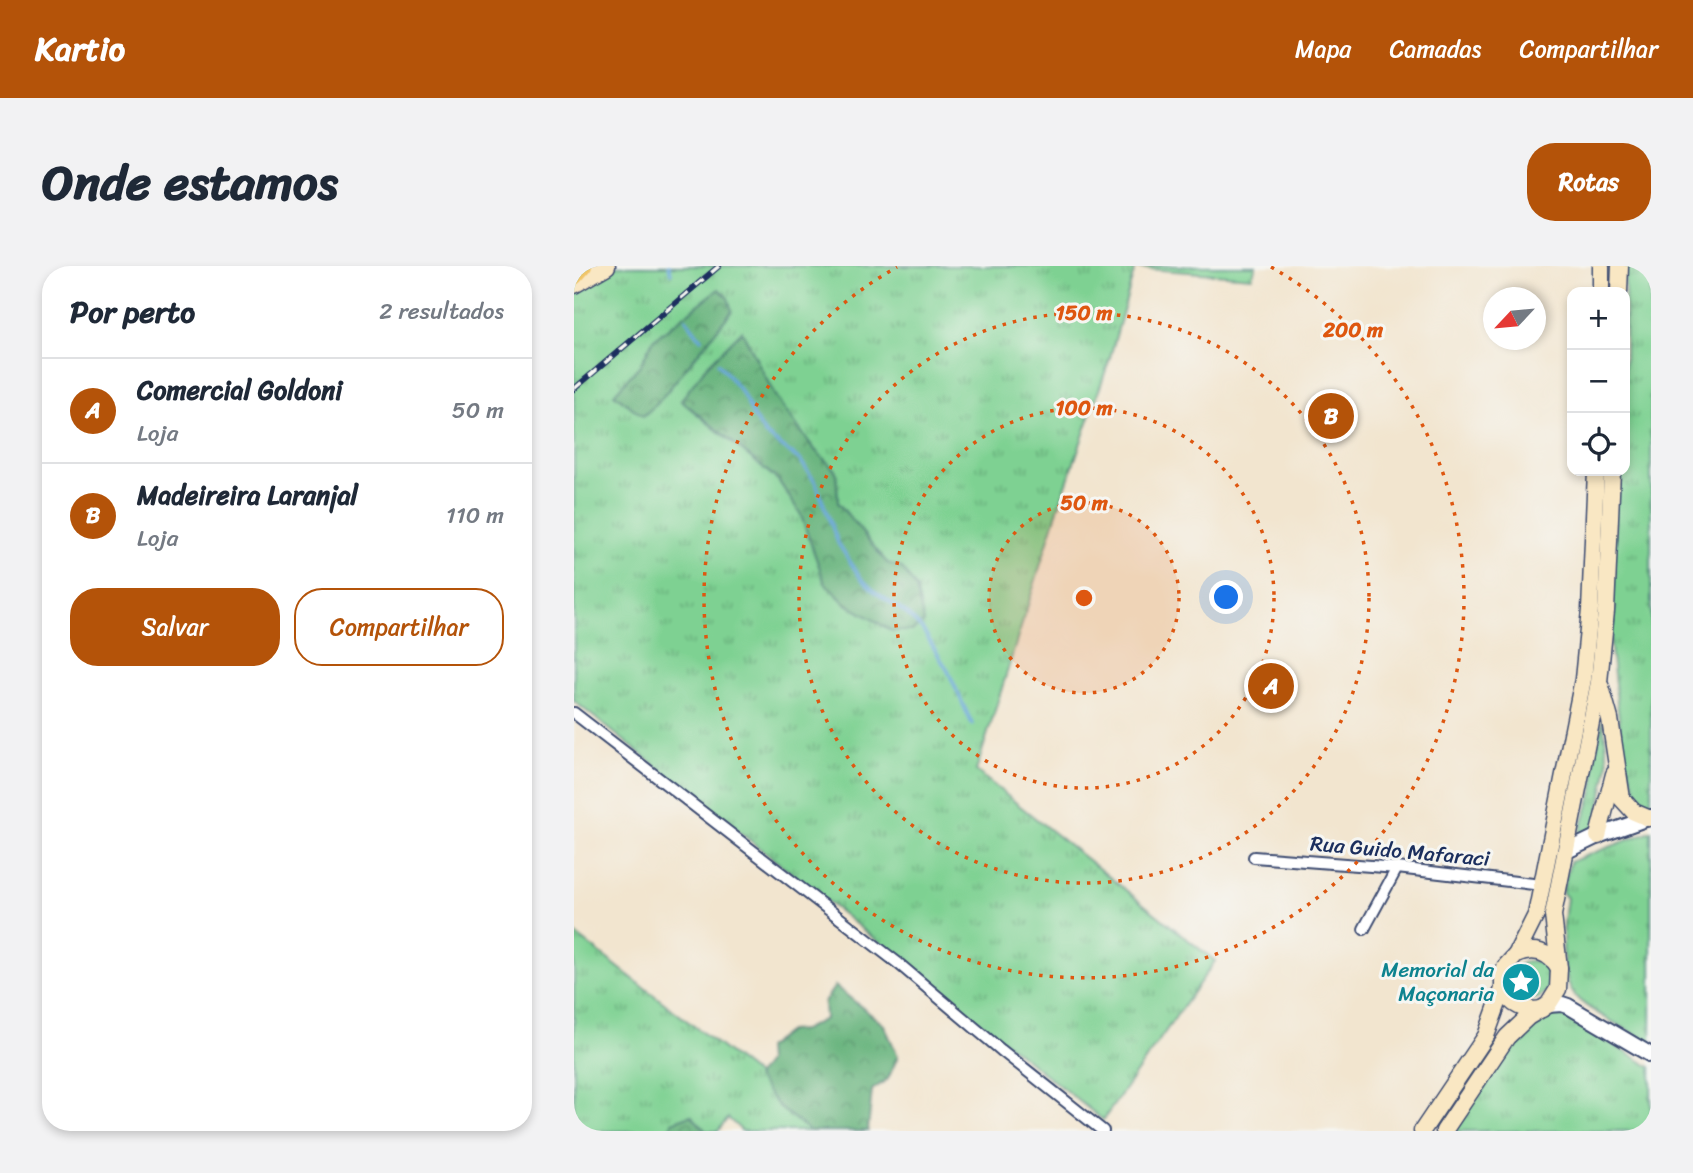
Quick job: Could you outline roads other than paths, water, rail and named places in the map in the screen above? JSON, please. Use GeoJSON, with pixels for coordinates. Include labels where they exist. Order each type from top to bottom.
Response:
{"type":"FeatureCollection","features":[{"type":"Feature","properties":{"kind":"main road"},"geometry":{"type":"LineString","coordinates":[[574,276],[583,266]]}},
{"type":"Feature","properties":{"kind":"main road"},"geometry":{"type":"LineString","coordinates":[[574,285],[607,266]]}},
{"type":"Feature","properties":{"kind":"main road"},"geometry":{"type":"LineString","coordinates":[[1601,266],[1601,287]]}},
{"type":"Feature","properties":{"kind":"main road"},"geometry":{"type":"LineString","coordinates":[[1619,287],[1620,266]]}},
{"type":"Feature","properties":{"kind":"main road"},"geometry":{"type":"LineString","coordinates":[[1422,1131],[1486,1036],[1503,989],[1503,973],[1516,955],[1536,915],[1583,680],[1590,610],[1596,476]]}},
{"type":"Feature","properties":{"kind":"main road"},"geometry":{"type":"LineString","coordinates":[[1444,1131],[1507,1037],[1556,995],[1559,976],[1553,915],[1599,682],[1606,611],[1612,476]]}},
{"type":"Feature","properties":{"kind":"main road"},"geometry":{"type":"LineString","coordinates":[[1599,682],[1610,719],[1624,803],[1634,812],[1650,818]]}},
{"type":"Feature","properties":{"kind":"main road"},"geometry":{"type":"LineString","coordinates":[[1598,835],[1616,767]]}},
{"type":"Feature","properties":{"kind":"main road"},"geometry":{"type":"LineString","coordinates":[[1516,955],[1539,951],[1553,959],[1559,976]]}},
{"type":"Feature","properties":{"kind":"main road"},"geometry":{"type":"LineString","coordinates":[[1503,989],[1509,999],[1519,1007],[1529,1010],[1545,1007]]}},
{"type":"Feature","properties":{"kind":"street"},"geometry":{"type":"LineString","coordinates":[[574,713],[899,964],[1102,1131]]}},
{"type":"Feature","properties":{"kind":"street"},"geometry":{"type":"LineString","coordinates":[[1565,852],[1598,835],[1650,818]]}},
{"type":"Feature","properties":{"kind":"street","name":"Rua Guido Mafaraci"},"geometry":{"type":"LineString","coordinates":[[1254,857],[1396,868],[1542,885]]}},
{"type":"Feature","properties":{"kind":"street"},"geometry":{"type":"LineString","coordinates":[[1364,929],[1396,868]]}},
{"type":"Feature","properties":{"kind":"street"},"geometry":{"type":"LineString","coordinates":[[1559,976],[1568,1006]]}},
{"type":"Feature","properties":{"kind":"street"},"geometry":{"type":"LineString","coordinates":[[1545,1007],[1562,1004],[1568,1006],[1651,1055]]}},
{"type":"Feature","properties":{"kind":"waterway"},"geometry":{"type":"LineString","coordinates":[[669,266],[671,273]]}},
{"type":"Feature","properties":{"kind":"waterway"},"geometry":{"type":"LineString","coordinates":[[686,319],[701,339]]}},
{"type":"Feature","properties":{"kind":"waterway"},"geometry":{"type":"LineString","coordinates":[[718,363],[742,393],[765,434],[800,460],[816,483],[838,543],[860,577],[923,630],[948,671],[972,724]]}},
{"type":"Feature","properties":{"kind":"railway"},"geometry":{"type":"LineString","coordinates":[[574,389],[719,266]]}},
{"type":"Feature","properties":{"kind":"place","name":"Madeireira Laranjal"},"geometry":{"type":"Point","coordinates":[1331,416]}},
{"type":"Feature","properties":{"kind":"place","name":"Comercial Goldoni"},"geometry":{"type":"Point","coordinates":[1271,686]}},
{"type":"Feature","properties":{"kind":"place","name":"Memorial da Maçonaria"},"geometry":{"type":"Point","coordinates":[1521,982]}}]}
